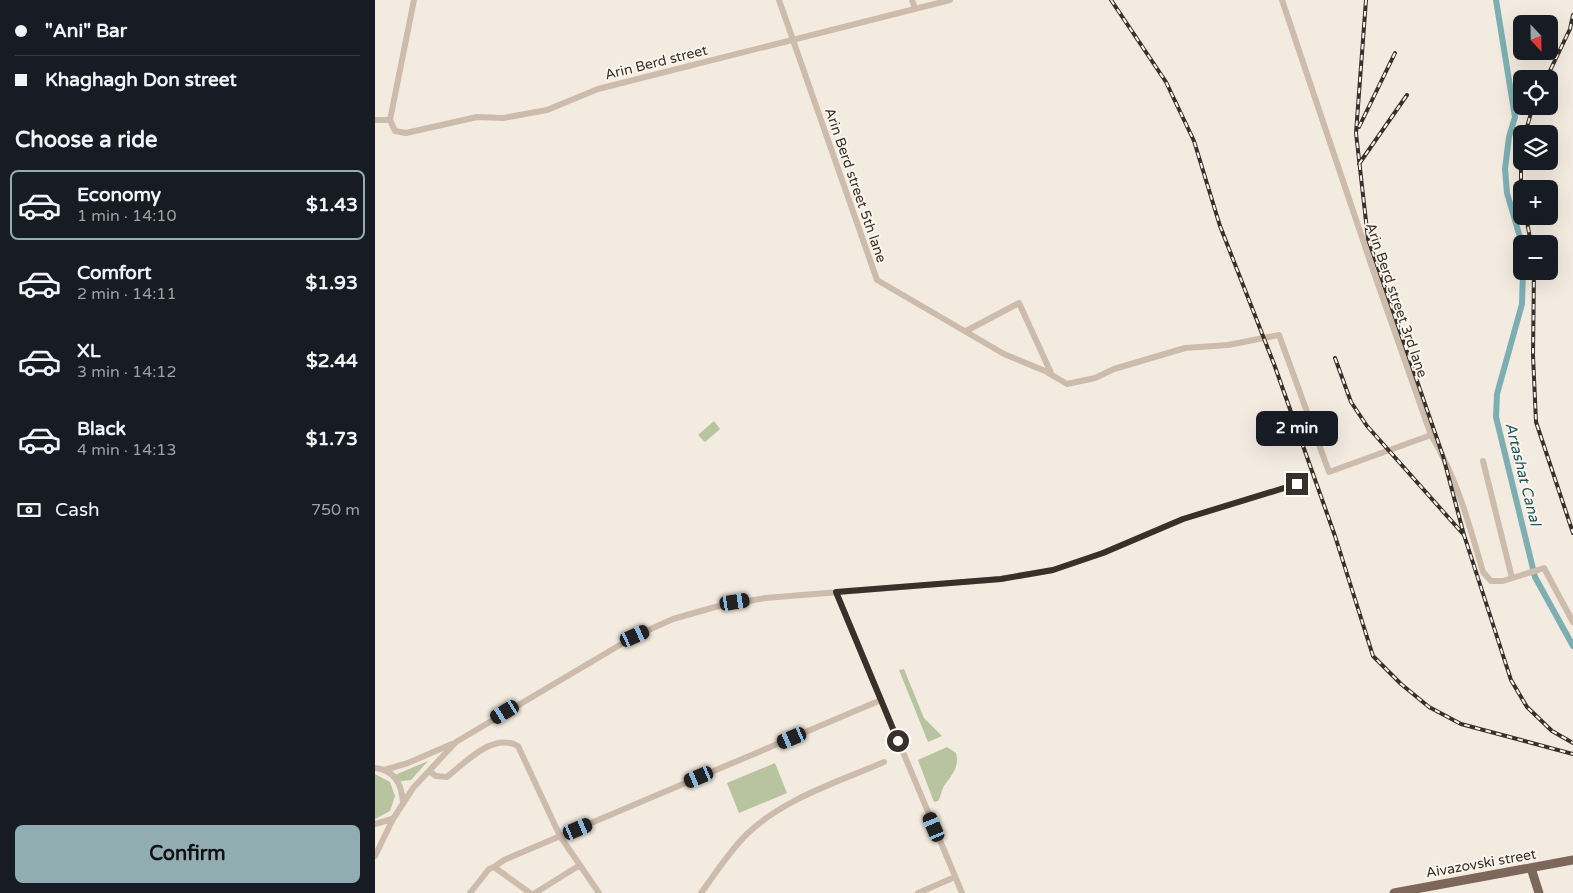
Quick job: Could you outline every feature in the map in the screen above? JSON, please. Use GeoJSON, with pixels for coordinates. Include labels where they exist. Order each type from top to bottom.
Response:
{"type":"FeatureCollection","features":[{"type":"Feature","properties":{"kind":"main road","name":"Aivazovski street"},"geometry":{"type":"LineString","coordinates":[[1397,893],[1573,860]]}},
{"type":"Feature","properties":{"kind":"main road"},"geometry":{"type":"LineString","coordinates":[[1531,868],[1539,893]]}},
{"type":"Feature","properties":{"kind":"street"},"geometry":{"type":"LineString","coordinates":[[375,120],[391,120],[414,0]]}},
{"type":"Feature","properties":{"kind":"street","name":"Arin Berd street 5th lane"},"geometry":{"type":"LineString","coordinates":[[779,0],[877,280],[908,297],[925,310],[966,330],[1004,354],[1067,384],[1095,378],[1113,369],[1185,348],[1227,345],[1279,335],[1329,472],[1431,434]]}},
{"type":"Feature","properties":{"kind":"street"},"geometry":{"type":"LineString","coordinates":[[912,0],[915,8]]}},
{"type":"Feature","properties":{"kind":"street","name":"Arin Berd street"},"geometry":{"type":"LineString","coordinates":[[391,120],[395,131],[406,134],[477,117],[503,118],[547,110],[597,89],[950,0]]}},
{"type":"Feature","properties":{"kind":"street","name":"Arin Berd street 3rd lane"},"geometry":{"type":"LineString","coordinates":[[1282,0],[1373,270],[1431,434],[1460,493],[1486,577],[1491,581],[1512,578],[1545,568],[1573,622]]}},
{"type":"Feature","properties":{"kind":"street"},"geometry":{"type":"LineString","coordinates":[[966,330],[1019,303],[1053,376]]}},
{"type":"Feature","properties":{"kind":"street"},"geometry":{"type":"LineString","coordinates":[[1483,461],[1512,578]]}},
{"type":"Feature","properties":{"kind":"street"},"geometry":{"type":"LineString","coordinates":[[384,770],[408,763],[456,742],[635,636],[673,619],[735,602],[1001,579],[1053,570],[1103,553],[1183,519],[1297,484]]}},
{"type":"Feature","properties":{"kind":"street"},"geometry":{"type":"LineString","coordinates":[[836,592],[961,893]]}},
{"type":"Feature","properties":{"kind":"street"},"geometry":{"type":"LineString","coordinates":[[470,893],[486,872],[504,860],[881,700]]}},
{"type":"Feature","properties":{"kind":"street"},"geometry":{"type":"LineString","coordinates":[[375,856],[403,803],[456,742]]}},
{"type":"Feature","properties":{"kind":"street"},"geometry":{"type":"LineString","coordinates":[[429,771],[436,776],[447,777],[495,742],[510,742],[522,752],[560,836],[599,893]]}},
{"type":"Feature","properties":{"kind":"street"},"geometry":{"type":"LineString","coordinates":[[701,893],[749,832],[780,808],[884,762]]}},
{"type":"Feature","properties":{"kind":"street"},"geometry":{"type":"LineString","coordinates":[[375,768],[384,770],[399,782],[403,803]]}},
{"type":"Feature","properties":{"kind":"street"},"geometry":{"type":"LineString","coordinates":[[375,824],[393,819]]}},
{"type":"Feature","properties":{"kind":"street"},"geometry":{"type":"LineString","coordinates":[[535,893],[580,865]]}},
{"type":"Feature","properties":{"kind":"street"},"geometry":{"type":"LineString","coordinates":[[494,867],[531,893]]}},
{"type":"Feature","properties":{"kind":"street"},"geometry":{"type":"LineString","coordinates":[[919,893],[955,877]]}},
{"type":"Feature","properties":{"kind":"green space"},"geometry":{"type":"Polygon","coordinates":[[[714,421],[720,429],[705,442],[698,435],[714,421]]]}},
{"type":"Feature","properties":{"kind":"green space"},"geometry":{"type":"Polygon","coordinates":[[[904,669],[924,718],[942,736],[928,742],[899,670],[904,669]]]}},
{"type":"Feature","properties":{"kind":"green space"},"geometry":{"type":"Polygon","coordinates":[[[947,747],[956,753],[957,763],[938,801],[934,802],[918,760],[947,747]]]}},
{"type":"Feature","properties":{"kind":"green space"},"geometry":{"type":"Polygon","coordinates":[[[428,761],[411,780],[401,781],[395,775],[428,761]]]}},
{"type":"Feature","properties":{"kind":"green space"},"geometry":{"type":"Polygon","coordinates":[[[775,763],[787,793],[739,813],[727,783],[775,763]]]}},
{"type":"Feature","properties":{"kind":"green space"},"geometry":{"type":"Polygon","coordinates":[[[375,774],[390,782],[395,796],[390,811],[375,819],[375,774]]]}},
{"type":"Feature","properties":{"kind":"waterway","name":"Artashat Canal"},"geometry":{"type":"LineString","coordinates":[[1496,0],[1515,117],[1509,137],[1505,169],[1507,193],[1519,235]]}},
{"type":"Feature","properties":{"kind":"waterway","name":"Artashat Canal"},"geometry":{"type":"LineString","coordinates":[[1523,280],[1522,304],[1497,394],[1496,417],[1535,577],[1573,646]]}},
{"type":"Feature","properties":{"kind":"railway"},"geometry":{"type":"LineString","coordinates":[[1111,0],[1166,82],[1194,141],[1220,226],[1274,364],[1335,536],[1373,656],[1401,684],[1429,707],[1461,724],[1573,754]]}},
{"type":"Feature","properties":{"kind":"railway"},"geometry":{"type":"LineString","coordinates":[[1366,0],[1356,133],[1368,239],[1443,456],[1464,535]]}},
{"type":"Feature","properties":{"kind":"railway"},"geometry":{"type":"LineString","coordinates":[[1550,70],[1570,29],[1573,15]]}},
{"type":"Feature","properties":{"kind":"railway"},"geometry":{"type":"LineString","coordinates":[[1359,127],[1395,53]]}},
{"type":"Feature","properties":{"kind":"railway"},"geometry":{"type":"LineString","coordinates":[[1359,164],[1407,95]]}},
{"type":"Feature","properties":{"kind":"railway"},"geometry":{"type":"LineString","coordinates":[[1528,125],[1530,115]]}},
{"type":"Feature","properties":{"kind":"railway"},"geometry":{"type":"LineString","coordinates":[[1521,170],[1521,180]]}},
{"type":"Feature","properties":{"kind":"railway"},"geometry":{"type":"LineString","coordinates":[[1528,225],[1529,235]]}},
{"type":"Feature","properties":{"kind":"railway"},"geometry":{"type":"LineString","coordinates":[[1534,280],[1533,355],[1536,422],[1573,533]]}},
{"type":"Feature","properties":{"kind":"railway"},"geometry":{"type":"LineString","coordinates":[[1335,358],[1351,402],[1367,426],[1464,535],[1511,680],[1527,707],[1552,731],[1573,743]]}},
{"type":"Feature","properties":{"kind":"route"},"geometry":{"type":"LineString","coordinates":[[898,741],[836,592],[1001,579],[1053,570],[1103,553],[1183,519],[1297,484]]}}]}
